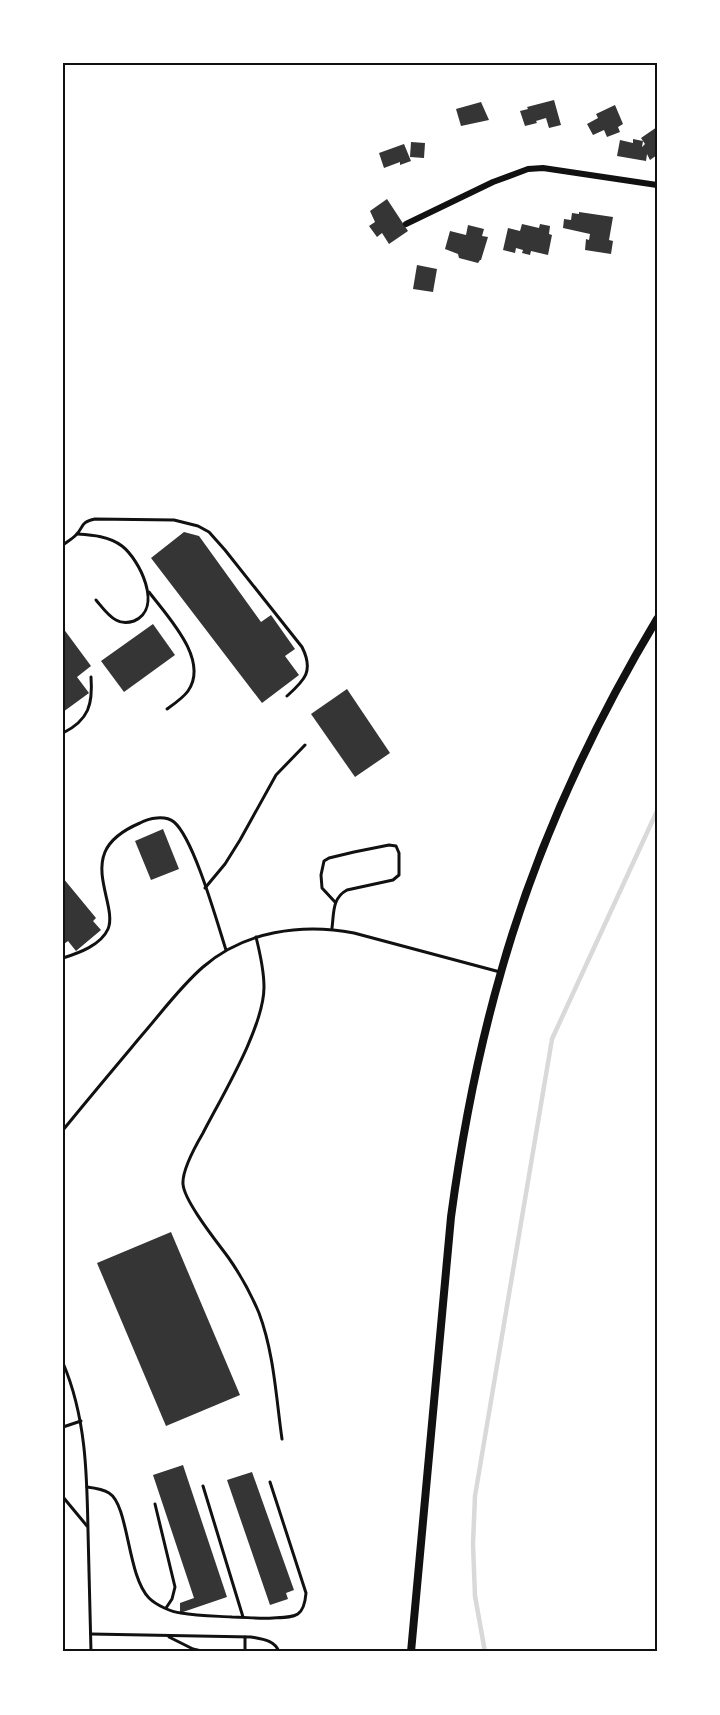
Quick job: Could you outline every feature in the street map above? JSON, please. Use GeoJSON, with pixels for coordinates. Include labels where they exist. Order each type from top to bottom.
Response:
{"type":"FeatureCollection","features":[{"type":"Feature","properties":{"kind":"street"},"geometry":{"type":"LineString","coordinates":[[406,224],[493,182],[528,169],[543,168],[657,185]]}},
{"type":"Feature","properties":{"kind":"street"},"geometry":{"type":"LineString","coordinates":[[411,1652],[451,1217],[467,1116],[501,972],[528,890],[558,814],[601,720],[657,619]]}},
{"type":"Feature","properties":{"kind":"lane"},"geometry":{"type":"LineString","coordinates":[[63,545],[77,534],[82,524],[95,519],[174,520],[198,526],[209,532],[302,647],[306,655],[308,669],[306,675],[302,683],[287,696]]}},
{"type":"Feature","properties":{"kind":"lane"},"geometry":{"type":"LineString","coordinates":[[77,534],[97,535],[122,545],[142,575],[149,600],[141,616],[132,622],[116,621],[96,600]]}},
{"type":"Feature","properties":{"kind":"lane"},"geometry":{"type":"LineString","coordinates":[[148,591],[181,636],[194,665],[194,679],[189,689],[183,697],[167,709]]}},
{"type":"Feature","properties":{"kind":"lane"},"geometry":{"type":"LineString","coordinates":[[63,733],[89,710],[92,692],[91,677]]}},
{"type":"Feature","properties":{"kind":"lane"},"geometry":{"type":"LineString","coordinates":[[205,888],[225,864],[276,775],[305,745]]}},
{"type":"Feature","properties":{"kind":"lane"},"geometry":{"type":"LineString","coordinates":[[63,958],[88,948],[101,939],[110,925],[102,874],[104,854],[109,845],[116,837],[141,821],[159,817],[176,823],[187,840],[226,950]]}},
{"type":"Feature","properties":{"kind":"lane"},"geometry":{"type":"LineString","coordinates":[[332,928],[337,896],[347,890],[397,878],[400,871],[399,853],[396,846],[354,852],[324,861],[321,875],[322,888],[335,903]]}},
{"type":"Feature","properties":{"kind":"lane"},"geometry":{"type":"LineString","coordinates":[[63,1130],[178,991],[204,966],[226,950],[256,937],[278,931],[332,928],[501,972]]}},
{"type":"Feature","properties":{"kind":"lane"},"geometry":{"type":"LineString","coordinates":[[256,937],[262,962],[263,1001],[252,1036],[196,1147],[183,1185],[185,1194],[228,1258],[259,1313],[268,1343],[282,1439]]}},
{"type":"Feature","properties":{"kind":"lane"},"geometry":{"type":"LineString","coordinates":[[63,1363],[73,1386],[85,1452],[91,1652]]}},
{"type":"Feature","properties":{"kind":"lane"},"geometry":{"type":"LineString","coordinates":[[63,1427],[81,1421]]}},
{"type":"Feature","properties":{"kind":"lane"},"geometry":{"type":"LineString","coordinates":[[87,1487],[111,1493],[116,1498],[140,1586],[149,1598],[180,1613],[271,1618],[294,1616],[303,1610],[306,1593],[270,1482]]}},
{"type":"Feature","properties":{"kind":"lane"},"geometry":{"type":"LineString","coordinates":[[203,1486],[243,1617]]}},
{"type":"Feature","properties":{"kind":"lane"},"geometry":{"type":"LineString","coordinates":[[63,1497],[88,1527]]}},
{"type":"Feature","properties":{"kind":"lane"},"geometry":{"type":"LineString","coordinates":[[156,1504],[174,1587],[172,1599],[166,1608]]}},
{"type":"Feature","properties":{"kind":"lane"},"geometry":{"type":"LineString","coordinates":[[91,1634],[245,1637],[274,1643],[279,1652]]}},
{"type":"Feature","properties":{"kind":"lane"},"geometry":{"type":"LineString","coordinates":[[167,1636],[193,1649],[206,1652]]}},
{"type":"Feature","properties":{"kind":"lane"},"geometry":{"type":"LineString","coordinates":[[245,1637],[245,1652]]}},
{"type":"Feature","properties":{"kind":"building"},"geometry":{"type":"Polygon","coordinates":[[[554,100],[561,125],[549,128],[546,118],[525,126],[520,111],[554,100]]]}},
{"type":"Feature","properties":{"kind":"building"},"geometry":{"type":"Polygon","coordinates":[[[481,102],[489,120],[461,126],[456,109],[481,102]]]}},
{"type":"Feature","properties":{"kind":"building"},"geometry":{"type":"Polygon","coordinates":[[[615,105],[623,124],[618,127],[620,132],[607,137],[604,130],[593,135],[587,124],[598,118],[596,114],[615,105]]]}},
{"type":"Feature","properties":{"kind":"building"},"geometry":{"type":"Polygon","coordinates":[[[657,127],[657,155],[650,160],[647,154],[646,161],[617,156],[620,140],[633,143],[633,139],[643,141],[641,138],[657,127]]]}},
{"type":"Feature","properties":{"kind":"building"},"geometry":{"type":"Polygon","coordinates":[[[411,142],[425,143],[424,158],[410,157],[411,142]]]}},
{"type":"Feature","properties":{"kind":"building"},"geometry":{"type":"Polygon","coordinates":[[[404,144],[411,161],[384,168],[379,153],[404,144]]]}},
{"type":"Feature","properties":{"kind":"building"},"geometry":{"type":"Polygon","coordinates":[[[387,199],[408,231],[389,244],[382,233],[377,237],[369,226],[375,222],[370,211],[387,199]]]}},
{"type":"Feature","properties":{"kind":"building"},"geometry":{"type":"Polygon","coordinates":[[[579,212],[613,217],[609,240],[613,241],[611,254],[585,250],[586,239],[589,240],[590,234],[563,228],[564,219],[571,220],[572,213],[579,214],[579,212]]]}},
{"type":"Feature","properties":{"kind":"building"},"geometry":{"type":"Polygon","coordinates":[[[522,224],[539,228],[540,224],[550,226],[549,234],[552,235],[548,255],[531,251],[530,255],[516,248],[515,253],[503,250],[508,228],[520,231],[522,224]]]}},
{"type":"Feature","properties":{"kind":"building"},"geometry":{"type":"Polygon","coordinates":[[[468,225],[484,229],[482,236],[488,237],[478,263],[459,258],[458,254],[445,249],[450,231],[466,235],[468,225]]]}},
{"type":"Feature","properties":{"kind":"building"},"geometry":{"type":"Polygon","coordinates":[[[417,265],[437,269],[433,292],[413,289],[417,265]]]}},
{"type":"Feature","properties":{"kind":"building"},"geometry":{"type":"Polygon","coordinates":[[[184,532],[199,536],[261,622],[271,615],[295,649],[285,656],[299,675],[262,703],[151,558],[184,532]]]}},
{"type":"Feature","properties":{"kind":"building"},"geometry":{"type":"Polygon","coordinates":[[[153,624],[175,655],[124,692],[101,661],[153,624]]]}},
{"type":"Feature","properties":{"kind":"building"},"geometry":{"type":"Polygon","coordinates":[[[63,628],[91,666],[77,677],[89,693],[63,712],[63,628]]]}},
{"type":"Feature","properties":{"kind":"building"},"geometry":{"type":"Polygon","coordinates":[[[347,689],[390,753],[355,777],[311,714],[347,689]]]}},
{"type":"Feature","properties":{"kind":"building"},"geometry":{"type":"Polygon","coordinates":[[[163,829],[179,869],[151,880],[135,841],[163,829]]]}},
{"type":"Feature","properties":{"kind":"building"},"geometry":{"type":"Polygon","coordinates":[[[63,878],[96,918],[93,921],[101,930],[76,951],[68,941],[64,944],[63,942],[63,878]]]}},
{"type":"Feature","properties":{"kind":"building"},"geometry":{"type":"Polygon","coordinates":[[[171,1232],[240,1395],[166,1426],[97,1263],[171,1232]]]}},
{"type":"Feature","properties":{"kind":"building"},"geometry":{"type":"Polygon","coordinates":[[[183,1465],[227,1597],[180,1613],[180,1603],[194,1598],[153,1475],[183,1465]]]}},
{"type":"Feature","properties":{"kind":"building"},"geometry":{"type":"Polygon","coordinates":[[[252,1472],[294,1590],[286,1593],[288,1599],[270,1605],[227,1480],[252,1472]]]}},
{"type":"Feature","properties":{"kind":"waterway"},"geometry":{"type":"LineString","coordinates":[[485,1652],[475,1596],[473,1544],[475,1496],[552,1039],[657,811]]}}]}
